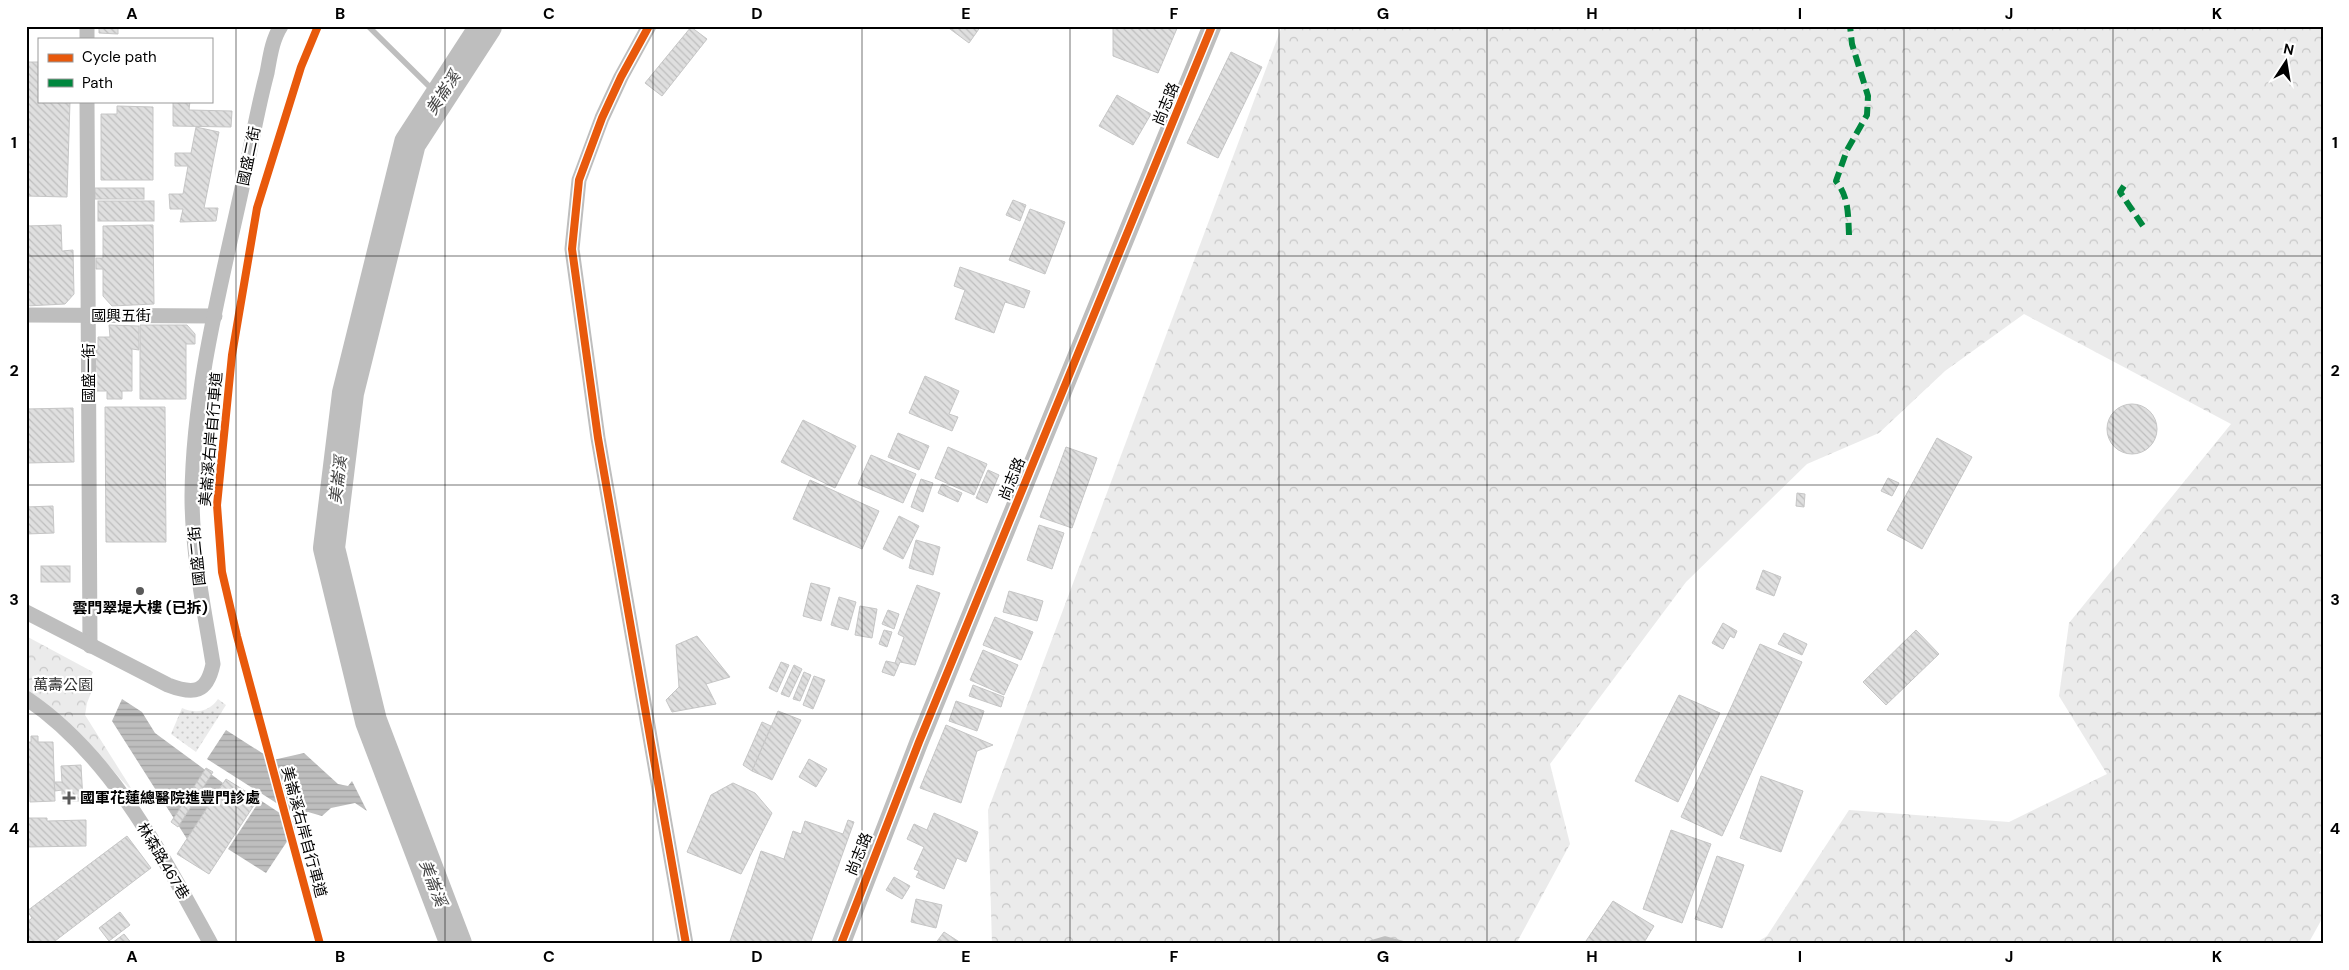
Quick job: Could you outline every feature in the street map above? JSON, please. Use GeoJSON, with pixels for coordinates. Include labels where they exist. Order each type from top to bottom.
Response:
{"type":"FeatureCollection","features":[{"type":"Feature","properties":{"kind":"street"},"geometry":{"type":"LineString","coordinates":[[649,26],[621,77],[602,118],[579,180],[572,249],[598,438],[686,944]]}},
{"type":"Feature","properties":{"kind":"street","name":"尚志路"},"geometry":{"type":"LineString","coordinates":[[841,944],[919,742],[1212,26]]}},
{"type":"Feature","properties":{"kind":"street","name":"國盛二街"},"geometry":{"type":"LineString","coordinates":[[26,612],[90,646],[183,691],[194,691],[203,687],[210,677],[213,664],[195,554],[192,496],[194,441],[215,316],[277,29]]}},
{"type":"Feature","properties":{"kind":"street","name":"國盛一街"},"geometry":{"type":"LineString","coordinates":[[87,102],[90,646]]}},
{"type":"Feature","properties":{"kind":"street","name":"國興五街"},"geometry":{"type":"LineString","coordinates":[[26,315],[215,316]]}},
{"type":"Feature","properties":{"kind":"street","name":"林森路467巷"},"geometry":{"type":"LineString","coordinates":[[26,698],[54,717],[114,783],[172,872],[211,944]]}},
{"type":"Feature","properties":{"kind":"green space"},"geometry":{"type":"Polygon","coordinates":[[[1282,26],[2323,26],[2323,847],[2319,853],[2323,855],[2323,917],[2308,944],[1754,944],[1767,936],[1849,810],[2009,822],[2107,774],[2059,696],[2069,623],[2231,424],[2024,314],[1945,371],[1879,433],[1807,464],[1686,582],[1550,764],[1570,844],[1516,944],[992,944],[988,810],[1282,26]]]}},
{"type":"Feature","properties":{"kind":"green space","name":"萬壽公園"},"geometry":{"type":"Polygon","coordinates":[[[26,636],[93,672],[89,681],[95,683],[87,703],[85,715],[136,796],[83,737],[26,688],[26,636]]]}},
{"type":"Feature","properties":{"kind":"green space"},"geometry":{"type":"Polygon","coordinates":[[[218,699],[226,705],[196,752],[171,734],[182,708],[202,711],[211,707],[218,699]]]}},
{"type":"Feature","properties":{"kind":"shaded area"},"geometry":{"type":"Polygon","coordinates":[[[122,699],[142,712],[155,733],[223,783],[187,839],[112,721],[122,699]]]}},
{"type":"Feature","properties":{"kind":"shaded area"},"geometry":{"type":"Polygon","coordinates":[[[226,730],[273,760],[304,753],[338,784],[348,786],[352,781],[367,811],[355,803],[331,808],[322,816],[308,812],[303,820],[207,759],[226,730]]]}},
{"type":"Feature","properties":{"kind":"shaded area"},"geometry":{"type":"Polygon","coordinates":[[[260,800],[298,825],[266,873],[228,849],[260,800]]]}},
{"type":"Feature","properties":{"kind":"building"},"geometry":{"type":"Polygon","coordinates":[[[99,26],[118,26],[118,34],[99,33],[99,26]]]}},
{"type":"Feature","properties":{"kind":"building"},"geometry":{"type":"Polygon","coordinates":[[[946,26],[981,26],[969,43],[946,26]]]}},
{"type":"Feature","properties":{"kind":"building"},"geometry":{"type":"Polygon","coordinates":[[[1113,26],[1178,26],[1158,73],[1113,56],[1113,26]]]}},
{"type":"Feature","properties":{"kind":"building"},"geometry":{"type":"Polygon","coordinates":[[[691,27],[707,39],[662,96],[645,83],[691,27]]]}},
{"type":"Feature","properties":{"kind":"building"},"geometry":{"type":"Polygon","coordinates":[[[1231,52],[1262,67],[1218,158],[1187,143],[1231,52]]]}},
{"type":"Feature","properties":{"kind":"building"},"geometry":{"type":"Polygon","coordinates":[[[26,62],[38,62],[38,102],[70,102],[67,197],[26,196],[26,62]]]}},
{"type":"Feature","properties":{"kind":"building"},"geometry":{"type":"Polygon","coordinates":[[[1117,95],[1151,114],[1133,145],[1099,126],[1117,95]]]}},
{"type":"Feature","properties":{"kind":"building"},"geometry":{"type":"Polygon","coordinates":[[[173,102],[190,102],[189,110],[232,111],[231,127],[173,126],[173,102]]]}},
{"type":"Feature","properties":{"kind":"building"},"geometry":{"type":"Polygon","coordinates":[[[117,106],[153,107],[153,180],[101,180],[101,114],[117,114],[117,106]]]}},
{"type":"Feature","properties":{"kind":"building"},"geometry":{"type":"Polygon","coordinates":[[[196,127],[219,132],[204,208],[218,208],[216,221],[180,222],[183,209],[170,209],[169,194],[183,194],[188,166],[175,166],[175,153],[191,153],[196,127]]]}},
{"type":"Feature","properties":{"kind":"building"},"geometry":{"type":"Polygon","coordinates":[[[95,188],[144,188],[144,199],[95,199],[95,188]]]}},
{"type":"Feature","properties":{"kind":"building"},"geometry":{"type":"Polygon","coordinates":[[[1013,200],[1026,205],[1020,221],[1006,215],[1013,200]]]}},
{"type":"Feature","properties":{"kind":"building"},"geometry":{"type":"Polygon","coordinates":[[[98,201],[154,201],[154,221],[98,221],[98,201]]]}},
{"type":"Feature","properties":{"kind":"building"},"geometry":{"type":"Polygon","coordinates":[[[1030,209],[1065,222],[1045,274],[1009,260],[1030,209]]]}},
{"type":"Feature","properties":{"kind":"building"},"geometry":{"type":"Polygon","coordinates":[[[61,225],[62,251],[73,250],[74,294],[65,304],[26,306],[26,226],[61,225]]]}},
{"type":"Feature","properties":{"kind":"building"},"geometry":{"type":"Polygon","coordinates":[[[153,225],[154,304],[112,306],[103,296],[103,269],[96,269],[96,258],[103,258],[103,226],[153,225]]]}},
{"type":"Feature","properties":{"kind":"building"},"geometry":{"type":"Polygon","coordinates":[[[960,267],[1030,291],[1024,308],[1005,302],[994,333],[955,319],[965,290],[954,286],[960,267]]]}},
{"type":"Feature","properties":{"kind":"building"},"geometry":{"type":"Polygon","coordinates":[[[109,325],[139,326],[139,350],[132,349],[132,391],[122,391],[122,399],[107,399],[107,391],[93,391],[93,350],[98,350],[98,337],[110,337],[109,325]]]}},
{"type":"Feature","properties":{"kind":"building"},"geometry":{"type":"Polygon","coordinates":[[[140,325],[187,325],[195,334],[195,344],[186,344],[186,399],[140,399],[140,325]]]}},
{"type":"Feature","properties":{"kind":"building"},"geometry":{"type":"Polygon","coordinates":[[[925,376],[959,391],[949,414],[958,417],[952,431],[909,413],[925,376]]]}},
{"type":"Feature","properties":{"kind":"building"},"geometry":{"type":"Polygon","coordinates":[[[2132,404],[2146,408],[2153,415],[2157,429],[2153,443],[2146,450],[2132,454],[2118,450],[2111,443],[2107,429],[2111,415],[2118,408],[2132,404]]]}},
{"type":"Feature","properties":{"kind":"building"},"geometry":{"type":"Polygon","coordinates":[[[105,407],[165,407],[166,542],[106,542],[105,407]]]}},
{"type":"Feature","properties":{"kind":"building"},"geometry":{"type":"Polygon","coordinates":[[[73,408],[74,462],[26,463],[26,409],[73,408]]]}},
{"type":"Feature","properties":{"kind":"building"},"geometry":{"type":"Polygon","coordinates":[[[803,420],[856,446],[835,488],[781,462],[803,420]]]}},
{"type":"Feature","properties":{"kind":"building"},"geometry":{"type":"Polygon","coordinates":[[[898,433],[929,446],[919,470],[888,457],[898,433]]]}},
{"type":"Feature","properties":{"kind":"building"},"geometry":{"type":"Polygon","coordinates":[[[1937,438],[1972,457],[1922,549],[1887,530],[1937,438]]]}},
{"type":"Feature","properties":{"kind":"building"},"geometry":{"type":"Polygon","coordinates":[[[948,447],[987,464],[974,495],[935,478],[948,447]]]}},
{"type":"Feature","properties":{"kind":"building"},"geometry":{"type":"Polygon","coordinates":[[[1066,447],[1097,458],[1072,528],[1040,517],[1066,447]]]}},
{"type":"Feature","properties":{"kind":"building"},"geometry":{"type":"Polygon","coordinates":[[[871,455],[916,474],[903,503],[858,484],[871,455]]]}},
{"type":"Feature","properties":{"kind":"building"},"geometry":{"type":"Polygon","coordinates":[[[988,470],[999,475],[987,503],[976,498],[988,470]]]}},
{"type":"Feature","properties":{"kind":"building"},"geometry":{"type":"Polygon","coordinates":[[[1888,478],[1899,483],[1892,496],[1881,491],[1888,478]]]}},
{"type":"Feature","properties":{"kind":"building"},"geometry":{"type":"Polygon","coordinates":[[[921,479],[933,483],[923,512],[911,507],[921,479]]]}},
{"type":"Feature","properties":{"kind":"building"},"geometry":{"type":"Polygon","coordinates":[[[810,480],[879,511],[862,549],[793,519],[810,480]]]}},
{"type":"Feature","properties":{"kind":"building"},"geometry":{"type":"Polygon","coordinates":[[[942,484],[962,493],[958,502],[938,493],[942,484]]]}},
{"type":"Feature","properties":{"kind":"building"},"geometry":{"type":"Polygon","coordinates":[[[1797,493],[1805,494],[1804,507],[1796,506],[1797,493]]]}},
{"type":"Feature","properties":{"kind":"building"},"geometry":{"type":"Polygon","coordinates":[[[53,506],[54,533],[26,534],[26,507],[53,506]]]}},
{"type":"Feature","properties":{"kind":"building"},"geometry":{"type":"Polygon","coordinates":[[[899,516],[919,526],[903,559],[883,549],[899,516]]]}},
{"type":"Feature","properties":{"kind":"building"},"geometry":{"type":"Polygon","coordinates":[[[1039,525],[1064,533],[1052,569],[1027,560],[1039,525]]]}},
{"type":"Feature","properties":{"kind":"building"},"geometry":{"type":"Polygon","coordinates":[[[916,540],[940,547],[933,575],[909,568],[916,540]]]}},
{"type":"Feature","properties":{"kind":"building"},"geometry":{"type":"Polygon","coordinates":[[[41,566],[70,566],[70,582],[41,582],[41,566]]]}},
{"type":"Feature","properties":{"kind":"building"},"geometry":{"type":"Polygon","coordinates":[[[1763,570],[1781,577],[1774,596],[1756,589],[1763,570]]]}},
{"type":"Feature","properties":{"kind":"building"},"geometry":{"type":"Polygon","coordinates":[[[811,583],[830,588],[821,621],[803,616],[811,583]]]}},
{"type":"Feature","properties":{"kind":"building"},"geometry":{"type":"Polygon","coordinates":[[[917,585],[940,593],[915,665],[900,662],[894,676],[882,672],[886,661],[895,663],[904,637],[898,634],[917,585]]]}},
{"type":"Feature","properties":{"kind":"building"},"geometry":{"type":"Polygon","coordinates":[[[1009,591],[1043,601],[1037,621],[1003,612],[1009,591]]]}},
{"type":"Feature","properties":{"kind":"building"},"geometry":{"type":"Polygon","coordinates":[[[839,597],[856,602],[848,630],[831,625],[839,597]]]}},
{"type":"Feature","properties":{"kind":"building"},"geometry":{"type":"Polygon","coordinates":[[[860,606],[877,609],[872,638],[855,635],[860,606]]]}},
{"type":"Feature","properties":{"kind":"building"},"geometry":{"type":"Polygon","coordinates":[[[888,610],[899,614],[894,629],[882,624],[888,610]]]}},
{"type":"Feature","properties":{"kind":"building"},"geometry":{"type":"Polygon","coordinates":[[[995,617],[1033,632],[1021,660],[983,645],[995,617]]]}},
{"type":"Feature","properties":{"kind":"building"},"geometry":{"type":"Polygon","coordinates":[[[1723,623],[1737,631],[1734,638],[1730,636],[1723,649],[1712,643],[1723,623]]]}},
{"type":"Feature","properties":{"kind":"building"},"geometry":{"type":"Polygon","coordinates":[[[884,630],[892,632],[887,647],[879,644],[884,630]]]}},
{"type":"Feature","properties":{"kind":"building"},"geometry":{"type":"Polygon","coordinates":[[[1916,630],[1939,654],[1886,705],[1863,682],[1916,630]]]}},
{"type":"Feature","properties":{"kind":"building"},"geometry":{"type":"Polygon","coordinates":[[[1784,633],[1807,644],[1802,655],[1778,644],[1784,633]]]}},
{"type":"Feature","properties":{"kind":"building"},"geometry":{"type":"Polygon","coordinates":[[[697,636],[730,677],[706,684],[716,704],[672,712],[666,700],[679,687],[676,645],[697,636]]]}},
{"type":"Feature","properties":{"kind":"building"},"geometry":{"type":"Polygon","coordinates":[[[1760,644],[1802,662],[1722,836],[1681,817],[1760,644]]]}},
{"type":"Feature","properties":{"kind":"building"},"geometry":{"type":"Polygon","coordinates":[[[983,650],[1018,665],[1004,695],[970,680],[983,650]]]}},
{"type":"Feature","properties":{"kind":"building"},"geometry":{"type":"Polygon","coordinates":[[[781,662],[789,665],[777,692],[769,688],[781,662]]]}},
{"type":"Feature","properties":{"kind":"building"},"geometry":{"type":"Polygon","coordinates":[[[794,665],[802,669],[789,697],[781,694],[794,665]]]}},
{"type":"Feature","properties":{"kind":"building"},"geometry":{"type":"Polygon","coordinates":[[[804,672],[811,675],[800,701],[793,699],[804,672]]]}},
{"type":"Feature","properties":{"kind":"building"},"geometry":{"type":"Polygon","coordinates":[[[814,676],[825,680],[813,709],[803,705],[814,676]]]}},
{"type":"Feature","properties":{"kind":"building"},"geometry":{"type":"Polygon","coordinates":[[[973,685],[1004,697],[1001,707],[969,696],[973,685]]]}},
{"type":"Feature","properties":{"kind":"building"},"geometry":{"type":"Polygon","coordinates":[[[1679,695],[1720,713],[1678,802],[1635,781],[1679,695]]]}},
{"type":"Feature","properties":{"kind":"building"},"geometry":{"type":"Polygon","coordinates":[[[956,701],[984,711],[977,731],[949,721],[956,701]]]}},
{"type":"Feature","properties":{"kind":"building"},"geometry":{"type":"Polygon","coordinates":[[[778,711],[801,720],[772,780],[752,771],[778,711]]]}},
{"type":"Feature","properties":{"kind":"building"},"geometry":{"type":"Polygon","coordinates":[[[762,722],[771,726],[752,771],[743,765],[762,722]]]}},
{"type":"Feature","properties":{"kind":"building"},"geometry":{"type":"Polygon","coordinates":[[[946,725],[993,745],[977,751],[961,803],[920,788],[946,725]]]}},
{"type":"Feature","properties":{"kind":"building"},"geometry":{"type":"Polygon","coordinates":[[[31,736],[38,736],[38,742],[53,742],[55,801],[30,802],[28,742],[31,742],[31,736]]]}},
{"type":"Feature","properties":{"kind":"building"},"geometry":{"type":"Polygon","coordinates":[[[809,759],[827,769],[816,787],[799,777],[809,759]]]}},
{"type":"Feature","properties":{"kind":"building"},"geometry":{"type":"Polygon","coordinates":[[[81,765],[83,801],[62,801],[62,790],[55,791],[54,782],[62,782],[61,766],[81,765]]]}},
{"type":"Feature","properties":{"kind":"building"},"geometry":{"type":"Polygon","coordinates":[[[206,768],[213,772],[178,827],[171,822],[206,768]]]}},
{"type":"Feature","properties":{"kind":"building"},"geometry":{"type":"Polygon","coordinates":[[[1761,776],[1803,791],[1781,852],[1740,838],[1761,776]]]}},
{"type":"Feature","properties":{"kind":"building"},"geometry":{"type":"Polygon","coordinates":[[[226,779],[258,799],[209,874],[177,854],[226,779]]]}},
{"type":"Feature","properties":{"kind":"building"},"geometry":{"type":"Polygon","coordinates":[[[733,783],[755,793],[772,813],[741,874],[687,852],[711,795],[733,783]]]}},
{"type":"Feature","properties":{"kind":"building"},"geometry":{"type":"Polygon","coordinates":[[[934,813],[978,832],[966,862],[957,858],[944,889],[916,877],[919,871],[914,869],[924,847],[907,839],[914,824],[927,830],[934,813]]]}},
{"type":"Feature","properties":{"kind":"building"},"geometry":{"type":"Polygon","coordinates":[[[26,818],[47,818],[47,821],[86,820],[86,846],[26,847],[26,818]]]}},
{"type":"Feature","properties":{"kind":"building"},"geometry":{"type":"Polygon","coordinates":[[[848,820],[854,822],[810,944],[729,944],[761,851],[784,859],[793,831],[801,834],[805,821],[843,834],[848,820]]]}},
{"type":"Feature","properties":{"kind":"building"},"geometry":{"type":"Polygon","coordinates":[[[1671,830],[1711,844],[1682,923],[1643,909],[1671,830]]]}},
{"type":"Feature","properties":{"kind":"building"},"geometry":{"type":"Polygon","coordinates":[[[127,836],[151,868],[51,944],[30,944],[26,939],[26,923],[32,918],[27,911],[127,836]]]}},
{"type":"Feature","properties":{"kind":"building"},"geometry":{"type":"Polygon","coordinates":[[[1717,856],[1744,865],[1722,928],[1695,919],[1717,856]]]}},
{"type":"Feature","properties":{"kind":"building"},"geometry":{"type":"Polygon","coordinates":[[[894,877],[910,886],[902,899],[886,890],[894,877]]]}},
{"type":"Feature","properties":{"kind":"building"},"geometry":{"type":"Polygon","coordinates":[[[916,899],[942,905],[936,928],[911,922],[916,899]]]}},
{"type":"Feature","properties":{"kind":"building"},"geometry":{"type":"Polygon","coordinates":[[[1613,901],[1654,926],[1643,944],[1584,944],[1613,901]]]}},
{"type":"Feature","properties":{"kind":"building"},"geometry":{"type":"Polygon","coordinates":[[[120,912],[130,925],[109,941],[99,928],[120,912]]]}},
{"type":"Feature","properties":{"kind":"building"},"geometry":{"type":"Polygon","coordinates":[[[944,932],[961,943],[961,944],[935,944],[944,932]]]}},
{"type":"Feature","properties":{"kind":"building"},"geometry":{"type":"Polygon","coordinates":[[[124,934],[132,944],[112,944],[112,943],[124,934]]]}},
{"type":"Feature","properties":{"kind":"waterway"},"geometry":{"type":"LineString","coordinates":[[368,26],[440,97]]}},
{"type":"Feature","properties":{"kind":"waterway","name":"美崙溪"},"geometry":{"type":"LineString","coordinates":[[456,944],[371,721],[329,548],[348,393],[410,143],[486,26]]}},
{"type":"Feature","properties":{"kind":"waterway"},"geometry":{"type":"LineString","coordinates":[[1368,944],[1385,939],[1404,944]]}},
{"type":"Feature","properties":{"kind":"marked path"},"geometry":{"type":"LineString","coordinates":[[1849,235],[1846,200],[1836,181],[1847,150],[1867,115],[1868,96],[1852,44],[1850,26]]}},
{"type":"Feature","properties":{"kind":"marked path"},"geometry":{"type":"LineString","coordinates":[[2124,186],[2120,192],[2143,226]]}},
{"type":"Feature","properties":{"kind":"cycle path","name":"美崙溪右岸自行車道"},"geometry":{"type":"LineString","coordinates":[[318,26],[301,67],[257,208],[232,355],[217,505],[222,572],[237,636],[320,944]]}},
{"type":"Feature","properties":{"kind":"cycle path"},"geometry":{"type":"LineString","coordinates":[[649,26],[621,77],[602,118],[579,180],[572,249],[598,438],[686,944]]}},
{"type":"Feature","properties":{"kind":"cycle path"},"geometry":{"type":"LineString","coordinates":[[841,944],[919,742],[1212,26]]}},
{"type":"Feature","properties":{"kind":"place","name":"雲門翠堤大樓 (已拆)"},"geometry":{"type":"Point","coordinates":[140,591]}},
{"type":"Feature","properties":{"kind":"place","name":"國軍花蓮總醫院進豐門診處"},"geometry":{"type":"Point","coordinates":[69,798]}}]}
